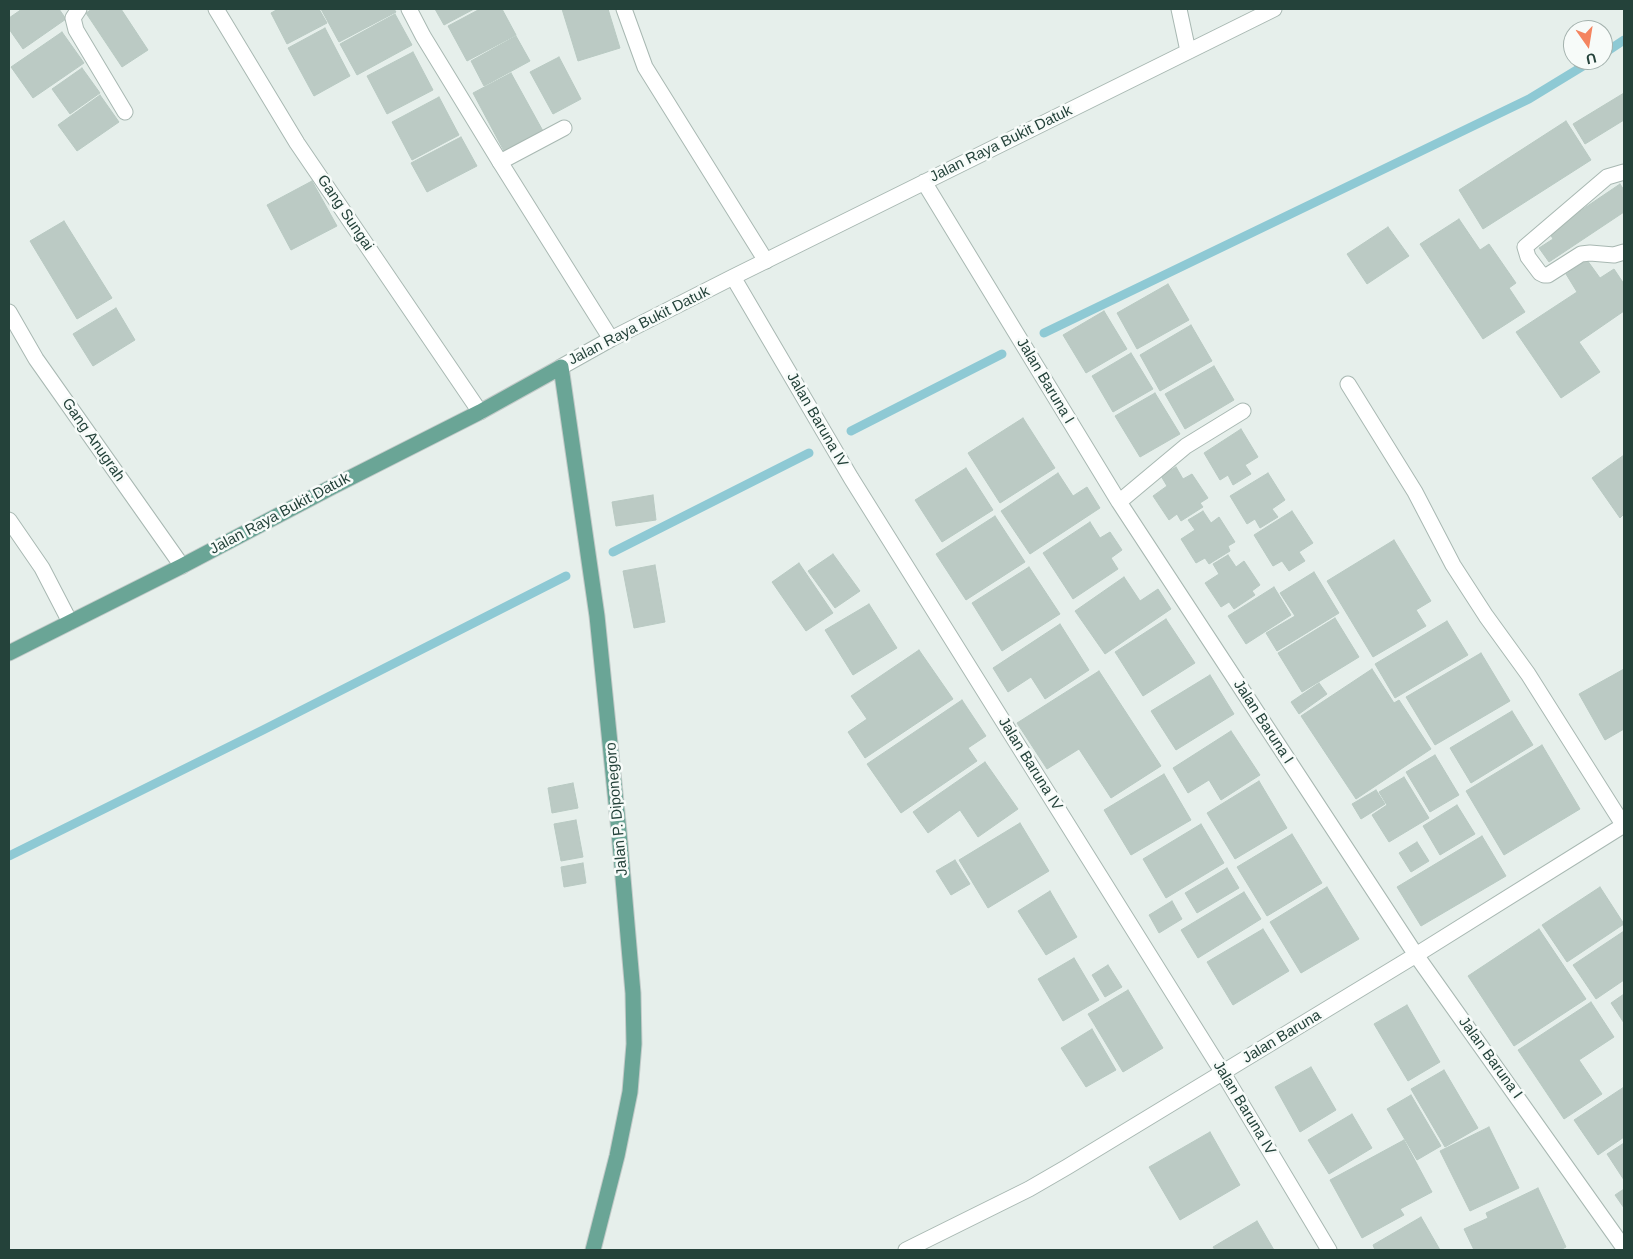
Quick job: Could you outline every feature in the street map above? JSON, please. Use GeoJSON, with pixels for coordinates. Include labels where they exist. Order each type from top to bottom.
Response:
{"type":"FeatureCollection","features":[{"type":"Feature","properties":{"kind":"main road","name":"Jalan Raya Bukit Datuk"},"geometry":{"type":"LineString","coordinates":[[9,653],[480,412],[561,367]]}},
{"type":"Feature","properties":{"kind":"main road","name":"Jalan P. Diponegoro"},"geometry":{"type":"LineString","coordinates":[[561,367],[597,616],[633,993],[634,1044],[630,1092],[617,1156],[593,1250]]}},
{"type":"Feature","properties":{"kind":"street"},"geometry":{"type":"LineString","coordinates":[[79,9],[73,18],[76,30],[125,112]]}},
{"type":"Feature","properties":{"kind":"street","name":"Gang Sungai"},"geometry":{"type":"LineString","coordinates":[[216,9],[297,143],[480,412]]}},
{"type":"Feature","properties":{"kind":"street"},"geometry":{"type":"LineString","coordinates":[[409,9],[423,36],[500,162],[611,339]]}},
{"type":"Feature","properties":{"kind":"street"},"geometry":{"type":"LineString","coordinates":[[624,9],[644,67],[766,261]]}},
{"type":"Feature","properties":{"kind":"street"},"geometry":{"type":"LineString","coordinates":[[1179,9],[1188,52]]}},
{"type":"Feature","properties":{"kind":"street","name":"Jalan Raya Bukit Datuk"},"geometry":{"type":"LineString","coordinates":[[561,367],[611,339],[733,277],[1274,9]]}},
{"type":"Feature","properties":{"kind":"street"},"geometry":{"type":"LineString","coordinates":[[500,162],[564,128]]}},
{"type":"Feature","properties":{"kind":"street"},"geometry":{"type":"LineString","coordinates":[[1624,172],[1607,177],[1525,247],[1528,257],[1540,273],[1544,275],[1548,275],[1582,254],[1614,255],[1624,252]]}},
{"type":"Feature","properties":{"kind":"street","name":"Jalan Baruna I"},"geometry":{"type":"LineString","coordinates":[[924,182],[1119,502],[1416,955],[1624,1248]]}},
{"type":"Feature","properties":{"kind":"street","name":"Jalan Baruna IV"},"geometry":{"type":"LineString","coordinates":[[733,277],[851,478],[1223,1073],[1329,1250]]}},
{"type":"Feature","properties":{"kind":"street","name":"Gang Anugrah"},"geometry":{"type":"LineString","coordinates":[[9,312],[36,359],[182,566]]}},
{"type":"Feature","properties":{"kind":"street"},"geometry":{"type":"LineString","coordinates":[[1348,384],[1415,492],[1453,565],[1486,616],[1528,674],[1624,825]]}},
{"type":"Feature","properties":{"kind":"street"},"geometry":{"type":"LineString","coordinates":[[1119,502],[1186,446],[1243,411]]}},
{"type":"Feature","properties":{"kind":"street"},"geometry":{"type":"LineString","coordinates":[[9,520],[42,568],[70,622]]}},
{"type":"Feature","properties":{"kind":"street","name":"Jalan Baruna"},"geometry":{"type":"LineString","coordinates":[[906,1250],[1029,1189],[1416,955],[1624,825]]}},
{"type":"Feature","properties":{"kind":"building"},"geometry":{"type":"Polygon","coordinates":[[[22,9],[59,9],[66,19],[23,49],[9,29],[9,18],[22,9]]]}},
{"type":"Feature","properties":{"kind":"building"},"geometry":{"type":"Polygon","coordinates":[[[92,9],[121,9],[148,50],[122,67],[86,13],[92,9]]]}},
{"type":"Feature","properties":{"kind":"building"},"geometry":{"type":"Polygon","coordinates":[[[278,9],[319,9],[327,23],[287,44],[271,13],[278,9]]]}},
{"type":"Feature","properties":{"kind":"building"},"geometry":{"type":"Polygon","coordinates":[[[321,9],[394,9],[396,12],[339,42],[321,9]]]}},
{"type":"Feature","properties":{"kind":"building"},"geometry":{"type":"Polygon","coordinates":[[[435,9],[474,9],[444,25],[435,9]]]}},
{"type":"Feature","properties":{"kind":"building"},"geometry":{"type":"Polygon","coordinates":[[[480,9],[502,9],[516,35],[467,61],[448,26],[480,9]]]}},
{"type":"Feature","properties":{"kind":"building"},"geometry":{"type":"Polygon","coordinates":[[[562,9],[608,9],[620,48],[578,61],[562,9]]]}},
{"type":"Feature","properties":{"kind":"building"},"geometry":{"type":"Polygon","coordinates":[[[395,14],[412,45],[357,75],[340,44],[395,14]]]}},
{"type":"Feature","properties":{"kind":"building"},"geometry":{"type":"Polygon","coordinates":[[[325,28],[350,76],[314,96],[288,48],[325,28]]]}},
{"type":"Feature","properties":{"kind":"building"},"geometry":{"type":"Polygon","coordinates":[[[62,32],[84,63],[33,98],[11,67],[62,32]]]}},
{"type":"Feature","properties":{"kind":"building"},"geometry":{"type":"Polygon","coordinates":[[[516,36],[530,61],[484,86],[471,61],[516,36]]]}},
{"type":"Feature","properties":{"kind":"building"},"geometry":{"type":"Polygon","coordinates":[[[413,52],[433,90],[387,114],[367,76],[413,52]]]}},
{"type":"Feature","properties":{"kind":"building"},"geometry":{"type":"Polygon","coordinates":[[[559,57],[581,99],[553,114],[530,72],[559,57]]]}},
{"type":"Feature","properties":{"kind":"building"},"geometry":{"type":"Polygon","coordinates":[[[82,68],[100,93],[70,114],[52,89],[82,68]]]}},
{"type":"Feature","properties":{"kind":"building"},"geometry":{"type":"Polygon","coordinates":[[[511,73],[543,131],[504,151],[473,93],[511,73]]]}},
{"type":"Feature","properties":{"kind":"building"},"geometry":{"type":"Polygon","coordinates":[[[1624,93],[1624,120],[1585,144],[1573,124],[1624,93]]]}},
{"type":"Feature","properties":{"kind":"building"},"geometry":{"type":"Polygon","coordinates":[[[100,95],[119,122],[77,151],[58,125],[100,95]]]}},
{"type":"Feature","properties":{"kind":"building"},"geometry":{"type":"Polygon","coordinates":[[[439,97],[459,135],[412,160],[392,122],[439,97]]]}},
{"type":"Feature","properties":{"kind":"building"},"geometry":{"type":"Polygon","coordinates":[[[1566,121],[1591,160],[1483,229],[1459,190],[1566,121]]]}},
{"type":"Feature","properties":{"kind":"building"},"geometry":{"type":"Polygon","coordinates":[[[461,137],[477,166],[427,192],[411,163],[461,137]]]}},
{"type":"Feature","properties":{"kind":"building"},"geometry":{"type":"Polygon","coordinates":[[[312,181],[337,226],[291,250],[267,205],[312,181]]]}},
{"type":"Feature","properties":{"kind":"building"},"geometry":{"type":"Polygon","coordinates":[[[1620,184],[1624,190],[1624,212],[1549,262],[1539,248],[1553,239],[1549,232],[1620,184]]]}},
{"type":"Feature","properties":{"kind":"building"},"geometry":{"type":"Polygon","coordinates":[[[1459,219],[1480,250],[1489,244],[1516,283],[1509,288],[1525,312],[1483,339],[1420,244],[1459,219]]]}},
{"type":"Feature","properties":{"kind":"building"},"geometry":{"type":"Polygon","coordinates":[[[64,221],[112,298],[77,319],[30,241],[64,221]]]}},
{"type":"Feature","properties":{"kind":"building"},"geometry":{"type":"Polygon","coordinates":[[[1388,227],[1409,256],[1367,284],[1347,254],[1388,227]]]}},
{"type":"Feature","properties":{"kind":"building"},"geometry":{"type":"Polygon","coordinates":[[[1587,260],[1600,278],[1614,269],[1624,284],[1624,311],[1579,342],[1600,372],[1561,398],[1516,332],[1577,292],[1566,274],[1587,260]]]}},
{"type":"Feature","properties":{"kind":"building"},"geometry":{"type":"Polygon","coordinates":[[[1168,284],[1189,320],[1137,349],[1117,313],[1168,284]]]}},
{"type":"Feature","properties":{"kind":"building"},"geometry":{"type":"Polygon","coordinates":[[[116,308],[135,340],[93,366],[73,334],[116,308]]]}},
{"type":"Feature","properties":{"kind":"building"},"geometry":{"type":"Polygon","coordinates":[[[1104,311],[1127,349],[1086,373],[1063,335],[1104,311]]]}},
{"type":"Feature","properties":{"kind":"building"},"geometry":{"type":"Polygon","coordinates":[[[1191,325],[1212,361],[1160,391],[1140,355],[1191,325]]]}},
{"type":"Feature","properties":{"kind":"building"},"geometry":{"type":"Polygon","coordinates":[[[1131,353],[1153,389],[1113,412],[1092,376],[1131,353]]]}},
{"type":"Feature","properties":{"kind":"building"},"geometry":{"type":"Polygon","coordinates":[[[1214,366],[1234,400],[1185,429],[1165,394],[1214,366]]]}},
{"type":"Feature","properties":{"kind":"building"},"geometry":{"type":"Polygon","coordinates":[[[1155,393],[1180,434],[1140,457],[1115,416],[1155,393]]]}},
{"type":"Feature","properties":{"kind":"building"},"geometry":{"type":"Polygon","coordinates":[[[1023,418],[1055,468],[1000,503],[968,453],[1023,418]]]}},
{"type":"Feature","properties":{"kind":"building"},"geometry":{"type":"Polygon","coordinates":[[[1241,429],[1258,457],[1245,465],[1251,474],[1233,485],[1228,475],[1220,480],[1204,453],[1241,429]]]}},
{"type":"Feature","properties":{"kind":"building"},"geometry":{"type":"Polygon","coordinates":[[[1624,455],[1624,514],[1620,518],[1592,478],[1624,455]]]}},
{"type":"Feature","properties":{"kind":"building"},"geometry":{"type":"Polygon","coordinates":[[[1176,467],[1183,479],[1192,474],[1208,498],[1200,503],[1203,507],[1181,521],[1177,514],[1169,520],[1153,496],[1167,486],[1161,476],[1176,467]]]}},
{"type":"Feature","properties":{"kind":"building"},"geometry":{"type":"Polygon","coordinates":[[[966,468],[993,510],[942,542],[915,500],[966,468]]]}},
{"type":"Feature","properties":{"kind":"building"},"geometry":{"type":"Polygon","coordinates":[[[1058,473],[1073,496],[1087,487],[1100,508],[1030,554],[1001,511],[1058,473]]]}},
{"type":"Feature","properties":{"kind":"building"},"geometry":{"type":"Polygon","coordinates":[[[1268,473],[1285,500],[1272,509],[1278,517],[1260,528],[1255,519],[1247,524],[1230,496],[1268,473]]]}},
{"type":"Feature","properties":{"kind":"building"},"geometry":{"type":"Polygon","coordinates":[[[653,495],[656,520],[616,526],[612,502],[653,495]]]}},
{"type":"Feature","properties":{"kind":"building"},"geometry":{"type":"Polygon","coordinates":[[[1203,511],[1211,523],[1219,517],[1235,542],[1228,546],[1230,551],[1209,564],[1205,558],[1196,563],[1181,539],[1195,530],[1188,520],[1203,511]]]}},
{"type":"Feature","properties":{"kind":"building"},"geometry":{"type":"Polygon","coordinates":[[[1292,511],[1313,543],[1299,552],[1305,561],[1289,571],[1282,561],[1273,566],[1254,535],[1292,511]]]}},
{"type":"Feature","properties":{"kind":"building"},"geometry":{"type":"Polygon","coordinates":[[[995,516],[1025,562],[966,600],[936,554],[995,516]]]}},
{"type":"Feature","properties":{"kind":"building"},"geometry":{"type":"Polygon","coordinates":[[[1090,522],[1100,538],[1110,532],[1122,550],[1111,558],[1118,569],[1073,599],[1043,553],[1090,522]]]}},
{"type":"Feature","properties":{"kind":"building"},"geometry":{"type":"Polygon","coordinates":[[[1394,540],[1431,601],[1416,610],[1426,626],[1373,657],[1327,581],[1394,540]]]}},
{"type":"Feature","properties":{"kind":"building"},"geometry":{"type":"Polygon","coordinates":[[[833,554],[860,591],[835,608],[808,571],[833,554]]]}},
{"type":"Feature","properties":{"kind":"building"},"geometry":{"type":"Polygon","coordinates":[[[1228,555],[1236,567],[1244,561],[1260,585],[1252,591],[1255,595],[1234,609],[1229,602],[1221,607],[1205,583],[1219,574],[1213,564],[1228,555]]]}},
{"type":"Feature","properties":{"kind":"building"},"geometry":{"type":"Polygon","coordinates":[[[799,563],[833,613],[806,631],[772,582],[799,563]]]}},
{"type":"Feature","properties":{"kind":"building"},"geometry":{"type":"Polygon","coordinates":[[[655,565],[665,622],[634,628],[623,571],[655,565]]]}},
{"type":"Feature","properties":{"kind":"building"},"geometry":{"type":"Polygon","coordinates":[[[1029,567],[1060,614],[1002,651],[972,603],[1029,567]]]}},
{"type":"Feature","properties":{"kind":"building"},"geometry":{"type":"Polygon","coordinates":[[[1314,572],[1339,613],[1277,651],[1266,633],[1295,616],[1280,593],[1314,572]]]}},
{"type":"Feature","properties":{"kind":"building"},"geometry":{"type":"Polygon","coordinates":[[[1124,577],[1140,601],[1158,589],[1171,609],[1105,654],[1075,611],[1124,577]]]}},
{"type":"Feature","properties":{"kind":"building"},"geometry":{"type":"Polygon","coordinates":[[[1274,587],[1291,615],[1246,644],[1228,616],[1274,587]]]}},
{"type":"Feature","properties":{"kind":"building"},"geometry":{"type":"Polygon","coordinates":[[[869,604],[897,648],[853,675],[825,630],[869,604]]]}},
{"type":"Feature","properties":{"kind":"building"},"geometry":{"type":"Polygon","coordinates":[[[1335,618],[1359,657],[1302,692],[1278,653],[1335,618]]]}},
{"type":"Feature","properties":{"kind":"building"},"geometry":{"type":"Polygon","coordinates":[[[1166,619],[1195,663],[1143,696],[1115,652],[1166,619]]]}},
{"type":"Feature","properties":{"kind":"building"},"geometry":{"type":"Polygon","coordinates":[[[1447,621],[1468,655],[1395,698],[1375,664],[1447,621]]]}},
{"type":"Feature","properties":{"kind":"building"},"geometry":{"type":"Polygon","coordinates":[[[1060,624],[1089,670],[1045,699],[1031,677],[1008,692],[993,668],[1060,624]]]}},
{"type":"Feature","properties":{"kind":"building"},"geometry":{"type":"Polygon","coordinates":[[[919,650],[953,699],[865,758],[848,732],[867,719],[851,696],[919,650]]]}},
{"type":"Feature","properties":{"kind":"building"},"geometry":{"type":"Polygon","coordinates":[[[1481,653],[1510,701],[1435,745],[1406,697],[1481,653]]]}},
{"type":"Feature","properties":{"kind":"building"},"geometry":{"type":"Polygon","coordinates":[[[1372,669],[1394,703],[1399,700],[1431,749],[1356,799],[1301,716],[1372,669]]]}},
{"type":"Feature","properties":{"kind":"building"},"geometry":{"type":"Polygon","coordinates":[[[1624,669],[1624,729],[1605,740],[1579,694],[1624,669]]]}},
{"type":"Feature","properties":{"kind":"building"},"geometry":{"type":"Polygon","coordinates":[[[1099,671],[1161,766],[1111,798],[1079,749],[1047,769],[1017,723],[1099,671]]]}},
{"type":"Feature","properties":{"kind":"building"},"geometry":{"type":"Polygon","coordinates":[[[1210,675],[1234,714],[1176,750],[1151,711],[1210,675]]]}},
{"type":"Feature","properties":{"kind":"building"},"geometry":{"type":"Polygon","coordinates":[[[1319,683],[1327,694],[1299,714],[1291,702],[1319,683]]]}},
{"type":"Feature","properties":{"kind":"building"},"geometry":{"type":"Polygon","coordinates":[[[962,700],[986,736],[968,748],[977,761],[901,813],[867,764],[962,700]]]}},
{"type":"Feature","properties":{"kind":"building"},"geometry":{"type":"Polygon","coordinates":[[[1512,711],[1533,745],[1471,783],[1450,748],[1512,711]]]}},
{"type":"Feature","properties":{"kind":"building"},"geometry":{"type":"Polygon","coordinates":[[[1231,731],[1260,775],[1221,800],[1209,780],[1188,793],[1173,768],[1231,731]]]}},
{"type":"Feature","properties":{"kind":"building"},"geometry":{"type":"Polygon","coordinates":[[[1542,745],[1580,809],[1504,855],[1466,791],[1542,745]]]}},
{"type":"Feature","properties":{"kind":"building"},"geometry":{"type":"Polygon","coordinates":[[[1435,755],[1459,795],[1430,812],[1406,772],[1435,755]]]}},
{"type":"Feature","properties":{"kind":"building"},"geometry":{"type":"Polygon","coordinates":[[[985,762],[1018,809],[978,837],[960,810],[928,833],[913,812],[985,762]]]}},
{"type":"Feature","properties":{"kind":"building"},"geometry":{"type":"Polygon","coordinates":[[[1164,774],[1191,820],[1131,855],[1104,810],[1164,774]]]}},
{"type":"Feature","properties":{"kind":"building"},"geometry":{"type":"Polygon","coordinates":[[[1404,777],[1429,818],[1389,842],[1372,815],[1387,805],[1379,792],[1404,777]]]}},
{"type":"Feature","properties":{"kind":"building"},"geometry":{"type":"Polygon","coordinates":[[[1259,781],[1287,828],[1235,859],[1207,813],[1259,781]]]}},
{"type":"Feature","properties":{"kind":"building"},"geometry":{"type":"Polygon","coordinates":[[[573,783],[578,808],[552,813],[548,788],[573,783]]]}},
{"type":"Feature","properties":{"kind":"building"},"geometry":{"type":"Polygon","coordinates":[[[1376,790],[1385,804],[1361,819],[1352,804],[1376,790]]]}},
{"type":"Feature","properties":{"kind":"building"},"geometry":{"type":"Polygon","coordinates":[[[1457,805],[1475,834],[1440,855],[1423,826],[1457,805]]]}},
{"type":"Feature","properties":{"kind":"building"},"geometry":{"type":"Polygon","coordinates":[[[576,820],[583,857],[561,861],[554,824],[576,820]]]}},
{"type":"Feature","properties":{"kind":"building"},"geometry":{"type":"Polygon","coordinates":[[[1020,823],[1049,871],[988,908],[959,860],[1020,823]]]}},
{"type":"Feature","properties":{"kind":"building"},"geometry":{"type":"Polygon","coordinates":[[[1201,824],[1224,863],[1166,898],[1143,859],[1201,824]]]}},
{"type":"Feature","properties":{"kind":"building"},"geometry":{"type":"Polygon","coordinates":[[[1292,834],[1322,883],[1267,916],[1237,867],[1292,834]]]}},
{"type":"Feature","properties":{"kind":"building"},"geometry":{"type":"Polygon","coordinates":[[[1482,836],[1506,876],[1421,926],[1397,887],[1482,836]]]}},
{"type":"Feature","properties":{"kind":"building"},"geometry":{"type":"Polygon","coordinates":[[[1417,842],[1429,861],[1411,872],[1399,853],[1417,842]]]}},
{"type":"Feature","properties":{"kind":"building"},"geometry":{"type":"Polygon","coordinates":[[[955,860],[970,884],[951,895],[936,871],[955,860]]]}},
{"type":"Feature","properties":{"kind":"building"},"geometry":{"type":"Polygon","coordinates":[[[583,863],[586,883],[564,887],[561,867],[583,863]]]}},
{"type":"Feature","properties":{"kind":"building"},"geometry":{"type":"Polygon","coordinates":[[[1227,868],[1239,888],[1197,913],[1185,893],[1227,868]]]}},
{"type":"Feature","properties":{"kind":"building"},"geometry":{"type":"Polygon","coordinates":[[[1327,887],[1359,939],[1301,973],[1270,922],[1327,887]]]}},
{"type":"Feature","properties":{"kind":"building"},"geometry":{"type":"Polygon","coordinates":[[[1600,887],[1624,924],[1567,962],[1542,925],[1600,887]]]}},
{"type":"Feature","properties":{"kind":"building"},"geometry":{"type":"Polygon","coordinates":[[[1050,891],[1077,937],[1046,955],[1018,911],[1050,891]]]}},
{"type":"Feature","properties":{"kind":"building"},"geometry":{"type":"Polygon","coordinates":[[[1244,892],[1261,919],[1198,958],[1181,930],[1244,892]]]}},
{"type":"Feature","properties":{"kind":"building"},"geometry":{"type":"Polygon","coordinates":[[[1172,901],[1182,919],[1159,933],[1149,915],[1172,901]]]}},
{"type":"Feature","properties":{"kind":"building"},"geometry":{"type":"Polygon","coordinates":[[[1263,929],[1289,971],[1233,1005],[1207,962],[1263,929]]]}},
{"type":"Feature","properties":{"kind":"building"},"geometry":{"type":"Polygon","coordinates":[[[1539,929],[1586,999],[1514,1046],[1468,976],[1539,929]]]}},
{"type":"Feature","properties":{"kind":"building"},"geometry":{"type":"Polygon","coordinates":[[[1624,931],[1624,980],[1596,999],[1573,965],[1624,931]]]}},
{"type":"Feature","properties":{"kind":"building"},"geometry":{"type":"Polygon","coordinates":[[[1074,958],[1099,1000],[1063,1021],[1038,979],[1074,958]]]}},
{"type":"Feature","properties":{"kind":"building"},"geometry":{"type":"Polygon","coordinates":[[[1108,965],[1122,987],[1105,997],[1092,975],[1108,965]]]}},
{"type":"Feature","properties":{"kind":"building"},"geometry":{"type":"Polygon","coordinates":[[[1128,990],[1163,1048],[1123,1072],[1088,1014],[1128,990]]]}},
{"type":"Feature","properties":{"kind":"building"},"geometry":{"type":"Polygon","coordinates":[[[1624,994],[1624,1023],[1611,1003],[1624,994]]]}},
{"type":"Feature","properties":{"kind":"building"},"geometry":{"type":"Polygon","coordinates":[[[1591,1002],[1614,1037],[1579,1060],[1602,1094],[1564,1119],[1518,1050],[1591,1002]]]}},
{"type":"Feature","properties":{"kind":"building"},"geometry":{"type":"Polygon","coordinates":[[[1407,1005],[1440,1062],[1408,1081],[1374,1024],[1407,1005]]]}},
{"type":"Feature","properties":{"kind":"building"},"geometry":{"type":"Polygon","coordinates":[[[1092,1029],[1116,1070],[1086,1087],[1061,1048],[1092,1029]]]}},
{"type":"Feature","properties":{"kind":"building"},"geometry":{"type":"Polygon","coordinates":[[[1311,1067],[1336,1110],[1300,1132],[1275,1087],[1311,1067]]]}},
{"type":"Feature","properties":{"kind":"building"},"geometry":{"type":"Polygon","coordinates":[[[1444,1070],[1478,1128],[1445,1147],[1411,1089],[1444,1070]]]}},
{"type":"Feature","properties":{"kind":"building"},"geometry":{"type":"Polygon","coordinates":[[[1624,1087],[1624,1137],[1598,1155],[1574,1120],[1624,1087]]]}},
{"type":"Feature","properties":{"kind":"building"},"geometry":{"type":"Polygon","coordinates":[[[1411,1095],[1441,1146],[1417,1160],[1387,1109],[1411,1095]]]}},
{"type":"Feature","properties":{"kind":"building"},"geometry":{"type":"Polygon","coordinates":[[[1352,1114],[1372,1148],[1329,1174],[1308,1140],[1352,1114]]]}},
{"type":"Feature","properties":{"kind":"building"},"geometry":{"type":"Polygon","coordinates":[[[1489,1127],[1519,1188],[1470,1211],[1440,1151],[1489,1127]]]}},
{"type":"Feature","properties":{"kind":"building"},"geometry":{"type":"Polygon","coordinates":[[[1210,1132],[1240,1185],[1180,1220],[1149,1167],[1210,1132]]]}},
{"type":"Feature","properties":{"kind":"building"},"geometry":{"type":"Polygon","coordinates":[[[1404,1140],[1432,1192],[1400,1209],[1404,1215],[1362,1238],[1330,1180],[1404,1140]]]}},
{"type":"Feature","properties":{"kind":"building"},"geometry":{"type":"Polygon","coordinates":[[[1624,1143],[1624,1180],[1607,1154],[1624,1143]]]}},
{"type":"Feature","properties":{"kind":"building"},"geometry":{"type":"Polygon","coordinates":[[[1538,1188],[1566,1247],[1560,1250],[1474,1250],[1464,1229],[1488,1218],[1486,1213],[1538,1188]]]}},
{"type":"Feature","properties":{"kind":"building"},"geometry":{"type":"Polygon","coordinates":[[[1624,1189],[1624,1208],[1615,1195],[1624,1189]]]}},
{"type":"Feature","properties":{"kind":"building"},"geometry":{"type":"Polygon","coordinates":[[[1421,1217],[1440,1250],[1375,1250],[1373,1245],[1421,1217]]]}},
{"type":"Feature","properties":{"kind":"building"},"geometry":{"type":"Polygon","coordinates":[[[1257,1221],[1274,1250],[1215,1250],[1213,1247],[1257,1221]]]}},
{"type":"Feature","properties":{"kind":"waterway"},"geometry":{"type":"LineString","coordinates":[[1613,47],[1624,40]]}},
{"type":"Feature","properties":{"kind":"waterway"},"geometry":{"type":"LineString","coordinates":[[1044,333],[1529,99],[1577,70]]}},
{"type":"Feature","properties":{"kind":"waterway"},"geometry":{"type":"LineString","coordinates":[[851,431],[1002,354]]}},
{"type":"Feature","properties":{"kind":"waterway"},"geometry":{"type":"LineString","coordinates":[[613,552],[809,453]]}},
{"type":"Feature","properties":{"kind":"waterway"},"geometry":{"type":"LineString","coordinates":[[9,856],[263,730],[566,576]]}}]}
